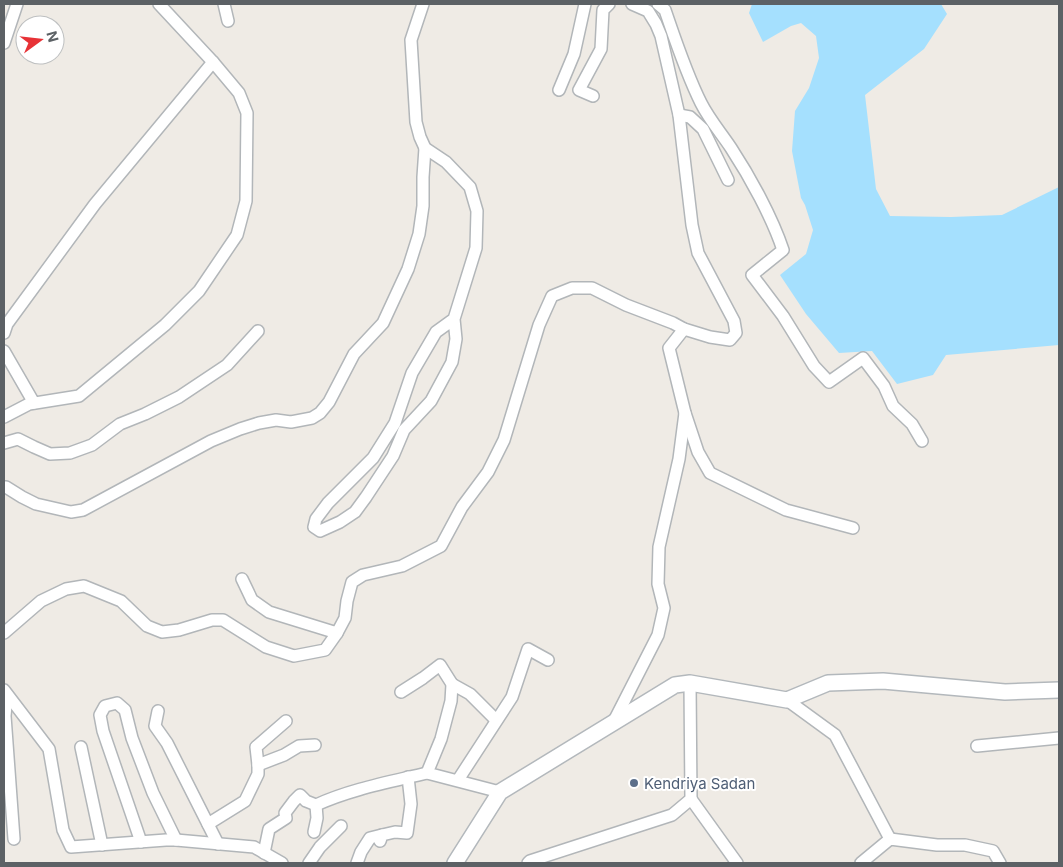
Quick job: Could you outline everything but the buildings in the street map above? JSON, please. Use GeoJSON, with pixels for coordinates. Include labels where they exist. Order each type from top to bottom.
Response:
{"type":"FeatureCollection","features":[{"type":"Feature","properties":{"kind":"street"},"geometry":{"type":"LineString","coordinates":[[4,43],[18,4]]}},
{"type":"Feature","properties":{"kind":"street"},"geometry":{"type":"LineString","coordinates":[[4,417],[29,404],[78,396],[165,325],[199,291],[237,235],[246,201],[247,113],[239,93],[159,4]]}},
{"type":"Feature","properties":{"kind":"street"},"geometry":{"type":"LineString","coordinates":[[224,4],[228,21]]}},
{"type":"Feature","properties":{"kind":"street"},"geometry":{"type":"LineString","coordinates":[[4,487],[36,504],[71,512],[83,510],[211,441],[240,429],[276,420],[291,422],[312,418],[320,413],[329,402],[354,354],[383,323],[408,268],[419,234],[423,206],[425,148],[416,122],[410,40],[423,4]]}},
{"type":"Feature","properties":{"kind":"street"},"geometry":{"type":"LineString","coordinates":[[559,90],[574,54],[586,4]]}},
{"type":"Feature","properties":{"kind":"street"},"geometry":{"type":"LineString","coordinates":[[593,96],[579,90],[601,49],[603,10],[610,4]]}},
{"type":"Feature","properties":{"kind":"street"},"geometry":{"type":"LineString","coordinates":[[4,633],[42,601],[66,589],[84,586],[122,601],[147,626],[162,632],[179,630],[212,620],[222,620],[266,646],[294,656],[325,650],[345,618],[352,582],[363,575],[402,566],[441,546],[462,507],[488,472],[504,440],[539,325],[552,296],[572,288],[592,288],[626,305],[684,328],[710,337],[730,340],[736,333],[734,321],[698,253],[692,225],[679,114],[661,36],[648,12],[632,4]]}},
{"type":"Feature","properties":{"kind":"street"},"geometry":{"type":"LineString","coordinates":[[658,4],[665,10],[684,66],[702,105],[732,149],[779,239],[782,250],[752,275],[783,316],[814,366],[829,382],[863,358],[884,386],[893,406],[912,424],[922,441]]}},
{"type":"Feature","properties":{"kind":"street"},"geometry":{"type":"LineString","coordinates":[[4,333],[7,324],[95,204],[213,62]]}},
{"type":"Feature","properties":{"kind":"street"},"geometry":{"type":"LineString","coordinates":[[679,114],[690,117],[703,129],[728,180]]}},
{"type":"Feature","properties":{"kind":"street"},"geometry":{"type":"LineString","coordinates":[[425,148],[446,162],[470,187],[477,211],[476,248],[454,319],[456,339],[452,362],[431,401],[400,426],[328,503],[316,519],[314,527],[320,531],[340,522],[355,512],[393,456],[400,426],[412,373],[436,332],[454,319]]}},
{"type":"Feature","properties":{"kind":"street"},"geometry":{"type":"LineString","coordinates":[[684,328],[669,348],[685,413],[698,452],[710,472],[786,510],[853,528]]}},
{"type":"Feature","properties":{"kind":"street"},"geometry":{"type":"LineString","coordinates":[[4,442],[18,439],[50,454],[70,453],[92,445],[120,424],[179,397],[227,365],[258,331]]}},
{"type":"Feature","properties":{"kind":"street"},"geometry":{"type":"LineString","coordinates":[[4,351],[34,403]]}},
{"type":"Feature","properties":{"kind":"street"},"geometry":{"type":"LineString","coordinates":[[612,724],[658,635],[664,608],[658,584],[659,547],[679,459],[685,413]]}},
{"type":"Feature","properties":{"kind":"street"},"geometry":{"type":"LineString","coordinates":[[242,579],[252,600],[269,612],[337,633]]}},
{"type":"Feature","properties":{"kind":"street"},"geometry":{"type":"LineString","coordinates":[[458,780],[512,696],[528,649],[548,660]]}},
{"type":"Feature","properties":{"kind":"street"},"geometry":{"type":"LineString","coordinates":[[401,692],[440,665],[452,684],[470,694],[496,720]]}},
{"type":"Feature","properties":{"kind":"street"},"geometry":{"type":"LineString","coordinates":[[786,700],[828,683],[883,681],[1005,692],[1059,690]]}},
{"type":"Feature","properties":{"kind":"street"},"geometry":{"type":"LineString","coordinates":[[690,683],[691,799],[737,863]]}},
{"type":"Feature","properties":{"kind":"street"},"geometry":{"type":"LineString","coordinates":[[455,863],[500,792],[675,685],[690,683],[786,700],[835,735],[890,839]]}},
{"type":"Feature","properties":{"kind":"street"},"geometry":{"type":"LineString","coordinates":[[427,773],[441,739],[452,701],[452,684]]}},
{"type":"Feature","properties":{"kind":"street"},"geometry":{"type":"LineString","coordinates":[[6,693],[5,716],[14,839]]}},
{"type":"Feature","properties":{"kind":"street"},"geometry":{"type":"LineString","coordinates":[[6,693],[49,750],[63,830],[71,847],[176,840],[254,847],[282,863]]}},
{"type":"Feature","properties":{"kind":"street"},"geometry":{"type":"LineString","coordinates":[[141,842],[100,715],[105,706],[118,703],[125,710],[132,738],[153,793],[176,840]]}},
{"type":"Feature","properties":{"kind":"street"},"geometry":{"type":"LineString","coordinates":[[158,711],[155,726],[167,743],[218,844]]}},
{"type":"Feature","properties":{"kind":"street"},"geometry":{"type":"LineString","coordinates":[[208,824],[245,801],[258,774],[256,747],[286,721]]}},
{"type":"Feature","properties":{"kind":"street"},"geometry":{"type":"LineString","coordinates":[[976,746],[1059,738]]}},
{"type":"Feature","properties":{"kind":"street"},"geometry":{"type":"LineString","coordinates":[[258,765],[284,755],[299,746],[315,745]]}},
{"type":"Feature","properties":{"kind":"street"},"geometry":{"type":"LineString","coordinates":[[81,747],[102,845]]}},
{"type":"Feature","properties":{"kind":"street"},"geometry":{"type":"LineString","coordinates":[[264,853],[268,829],[286,818],[285,813],[300,795],[306,801],[316,805],[334,797],[427,773],[500,792]]}},
{"type":"Feature","properties":{"kind":"street"},"geometry":{"type":"LineString","coordinates":[[357,863],[361,852],[370,838],[381,838],[395,832],[407,833],[411,804],[408,777]]}},
{"type":"Feature","properties":{"kind":"street"},"geometry":{"type":"LineString","coordinates":[[528,863],[672,815],[691,799]]}},
{"type":"Feature","properties":{"kind":"street"},"geometry":{"type":"LineString","coordinates":[[314,832],[317,818],[316,805]]}},
{"type":"Feature","properties":{"kind":"street"},"geometry":{"type":"LineString","coordinates":[[309,863],[320,847],[341,826]]}},
{"type":"Feature","properties":{"kind":"street"},"geometry":{"type":"LineString","coordinates":[[861,863],[890,839],[938,845],[966,845],[993,851],[1000,863]]}},
{"type":"Feature","properties":{"kind":"water"},"geometry":{"type":"Polygon","coordinates":[[[752,4],[941,4],[947,14],[924,49],[865,95],[876,189],[890,216],[951,217],[1002,215],[1059,187],[1059,345],[946,355],[933,375],[897,384],[872,351],[839,353],[806,314],[780,275],[806,254],[813,230],[801,198],[792,151],[795,111],[809,88],[819,58],[816,36],[801,23],[791,26],[763,42],[749,13],[752,4]]]}},
{"type":"Feature","properties":{"kind":"place","name":"Kendriya Sadan"},"geometry":{"type":"Point","coordinates":[634,783]}}]}
